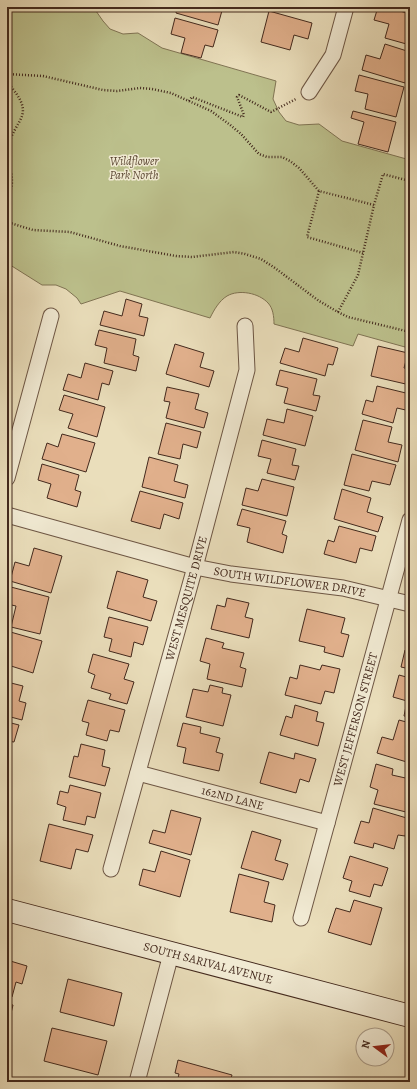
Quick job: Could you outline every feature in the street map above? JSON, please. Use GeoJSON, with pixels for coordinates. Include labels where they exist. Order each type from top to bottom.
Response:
{"type":"FeatureCollection","features":[{"type":"Feature","properties":{"kind":"main road","name":"SOUTH SARIVAL AVENUE"},"geometry":{"type":"LineString","coordinates":[[7,910],[410,1016]]}},
{"type":"Feature","properties":{"kind":"street"},"geometry":{"type":"LineString","coordinates":[[309,92],[333,55],[346,7]]}},
{"type":"Feature","properties":{"kind":"street"},"geometry":{"type":"LineString","coordinates":[[7,478],[51,316]]}},
{"type":"Feature","properties":{"kind":"street","name":"WEST MESQUITE DRIVE"},"geometry":{"type":"LineString","coordinates":[[112,869],[195,567],[247,370],[245,326]]}},
{"type":"Feature","properties":{"kind":"street","name":"SOUTH WILDFLOWER DRIVE"},"geometry":{"type":"LineString","coordinates":[[7,515],[195,567],[231,574],[343,588],[410,604]]}},
{"type":"Feature","properties":{"kind":"street","name":"WEST JEFFERSON STREET"},"geometry":{"type":"LineString","coordinates":[[301,918],[410,520]]}},
{"type":"Feature","properties":{"kind":"street","name":"162ND LANE"},"geometry":{"type":"LineString","coordinates":[[138,773],[327,823]]}},
{"type":"Feature","properties":{"kind":"street"},"geometry":{"type":"LineString","coordinates":[[137,1082],[172,954]]}},
{"type":"Feature","properties":{"kind":"path"},"geometry":{"type":"LineString","coordinates":[[7,74],[43,76],[103,90],[117,91],[140,88],[152,89],[171,94],[211,111],[241,134],[259,154],[267,157],[282,157],[290,161],[299,168],[320,191],[374,206]]}},
{"type":"Feature","properties":{"kind":"path"},"geometry":{"type":"LineString","coordinates":[[7,82],[23,105],[21,120],[11,136],[7,152],[12,180],[12,187],[7,197]]}},
{"type":"Feature","properties":{"kind":"path"},"geometry":{"type":"LineString","coordinates":[[189,101],[192,97],[243,117],[244,115],[237,97],[239,95],[271,112],[309,92]]}},
{"type":"Feature","properties":{"kind":"path"},"geometry":{"type":"LineString","coordinates":[[338,312],[355,281],[383,174],[410,182]]}},
{"type":"Feature","properties":{"kind":"path"},"geometry":{"type":"LineString","coordinates":[[320,191],[307,237],[363,253]]}},
{"type":"Feature","properties":{"kind":"path"},"geometry":{"type":"LineString","coordinates":[[7,222],[33,230],[70,232],[120,246],[176,256],[192,257],[234,252],[245,254],[260,259],[275,268],[319,301],[348,317],[410,332]]}},
{"type":"Feature","properties":{"kind":"green space","name":"Wildflower Park North"},"geometry":{"type":"Polygon","coordinates":[[[7,7],[96,7],[96,11],[110,29],[123,34],[138,33],[162,48],[276,81],[273,99],[279,112],[286,121],[299,125],[319,124],[342,141],[410,160],[410,340],[405,347],[358,334],[353,346],[274,324],[273,313],[270,305],[259,297],[249,293],[237,293],[227,296],[219,303],[210,318],[120,291],[81,304],[77,298],[66,289],[56,285],[42,285],[7,263],[7,7]]]}},
{"type":"Feature","properties":{"kind":"building"},"geometry":{"type":"Polygon","coordinates":[[[177,7],[223,7],[218,25],[176,13],[177,7]]]}},
{"type":"Feature","properties":{"kind":"building"},"geometry":{"type":"Polygon","coordinates":[[[378,7],[387,7],[410,14],[410,45],[385,38],[389,24],[374,20],[378,7]]]}},
{"type":"Feature","properties":{"kind":"building"},"geometry":{"type":"Polygon","coordinates":[[[269,11],[312,23],[308,39],[294,35],[290,50],[261,42],[269,11]]]}},
{"type":"Feature","properties":{"kind":"building"},"geometry":{"type":"Polygon","coordinates":[[[175,18],[218,30],[213,47],[205,45],[201,58],[181,53],[185,38],[171,34],[175,18]]]}},
{"type":"Feature","properties":{"kind":"building"},"geometry":{"type":"Polygon","coordinates":[[[385,44],[410,52],[410,66],[405,83],[362,70],[366,55],[380,59],[385,44]]]}},
{"type":"Feature","properties":{"kind":"building"},"geometry":{"type":"Polygon","coordinates":[[[359,75],[404,87],[396,117],[365,109],[368,94],[355,91],[359,75]]]}},
{"type":"Feature","properties":{"kind":"building"},"geometry":{"type":"Polygon","coordinates":[[[353,111],[396,122],[388,152],[358,144],[364,122],[351,118],[353,111]]]}},
{"type":"Feature","properties":{"kind":"building"},"geometry":{"type":"Polygon","coordinates":[[[126,299],[142,304],[139,316],[148,318],[144,336],[100,325],[104,311],[122,316],[126,299]]]}},
{"type":"Feature","properties":{"kind":"building"},"geometry":{"type":"Polygon","coordinates":[[[99,330],[136,339],[133,355],[139,357],[136,371],[104,363],[107,348],[95,345],[99,330]]]}},
{"type":"Feature","properties":{"kind":"building"},"geometry":{"type":"Polygon","coordinates":[[[303,338],[338,348],[333,365],[328,364],[325,376],[280,363],[285,348],[299,352],[303,338]]]}},
{"type":"Feature","properties":{"kind":"building"},"geometry":{"type":"Polygon","coordinates":[[[175,344],[204,353],[200,367],[214,371],[209,387],[166,374],[175,344]]]}},
{"type":"Feature","properties":{"kind":"building"},"geometry":{"type":"Polygon","coordinates":[[[378,346],[408,353],[404,368],[410,369],[410,385],[371,376],[378,346]]]}},
{"type":"Feature","properties":{"kind":"building"},"geometry":{"type":"Polygon","coordinates":[[[85,363],[113,371],[109,385],[102,383],[98,400],[63,390],[68,374],[81,378],[85,363]]]}},
{"type":"Feature","properties":{"kind":"building"},"geometry":{"type":"Polygon","coordinates":[[[280,370],[317,379],[313,395],[320,396],[316,411],[284,403],[288,388],[276,385],[280,370]]]}},
{"type":"Feature","properties":{"kind":"building"},"geometry":{"type":"Polygon","coordinates":[[[377,386],[410,394],[410,411],[397,408],[393,423],[362,414],[366,400],[373,402],[377,386]]]}},
{"type":"Feature","properties":{"kind":"building"},"geometry":{"type":"Polygon","coordinates":[[[167,387],[199,394],[195,409],[208,413],[204,428],[166,418],[170,402],[164,401],[167,387]]]}},
{"type":"Feature","properties":{"kind":"building"},"geometry":{"type":"Polygon","coordinates":[[[64,395],[105,407],[97,437],[68,428],[73,414],[59,410],[64,395]]]}},
{"type":"Feature","properties":{"kind":"building"},"geometry":{"type":"Polygon","coordinates":[[[287,409],[313,416],[305,446],[263,435],[267,419],[284,423],[287,409]]]}},
{"type":"Feature","properties":{"kind":"building"},"geometry":{"type":"Polygon","coordinates":[[[363,420],[392,427],[388,442],[402,445],[398,462],[355,450],[363,420]]]}},
{"type":"Feature","properties":{"kind":"building"},"geometry":{"type":"Polygon","coordinates":[[[166,423],[201,432],[197,448],[183,444],[180,459],[158,454],[166,423]]]}},
{"type":"Feature","properties":{"kind":"building"},"geometry":{"type":"Polygon","coordinates":[[[62,434],[95,443],[86,472],[42,459],[47,443],[58,447],[62,434]]]}},
{"type":"Feature","properties":{"kind":"building"},"geometry":{"type":"Polygon","coordinates":[[[262,440],[296,449],[292,465],[299,466],[295,480],[267,473],[271,459],[258,456],[262,440]]]}},
{"type":"Feature","properties":{"kind":"building"},"geometry":{"type":"Polygon","coordinates":[[[352,454],[396,465],[390,485],[372,481],[369,491],[344,485],[352,454]]]}},
{"type":"Feature","properties":{"kind":"building"},"geometry":{"type":"Polygon","coordinates":[[[149,457],[178,465],[174,481],[188,485],[185,498],[142,487],[149,457]]]}},
{"type":"Feature","properties":{"kind":"building"},"geometry":{"type":"Polygon","coordinates":[[[42,464],[79,475],[75,490],[81,492],[77,507],[47,498],[51,484],[38,480],[42,464]]]}},
{"type":"Feature","properties":{"kind":"building"},"geometry":{"type":"Polygon","coordinates":[[[262,479],[294,487],[287,516],[242,505],[246,488],[258,491],[262,479]]]}},
{"type":"Feature","properties":{"kind":"building"},"geometry":{"type":"Polygon","coordinates":[[[342,489],[371,498],[367,512],[383,517],[378,532],[334,519],[342,489]]]}},
{"type":"Feature","properties":{"kind":"building"},"geometry":{"type":"Polygon","coordinates":[[[140,491],[183,503],[179,519],[164,514],[160,529],[131,521],[140,491]]]}},
{"type":"Feature","properties":{"kind":"building"},"geometry":{"type":"Polygon","coordinates":[[[242,509],[286,521],[282,534],[287,536],[283,553],[247,542],[250,528],[237,525],[242,509]]]}},
{"type":"Feature","properties":{"kind":"building"},"geometry":{"type":"Polygon","coordinates":[[[339,526],[376,536],[372,551],[360,548],[356,563],[324,554],[328,540],[334,542],[339,526]]]}},
{"type":"Feature","properties":{"kind":"building"},"geometry":{"type":"Polygon","coordinates":[[[34,548],[62,556],[51,593],[10,581],[15,562],[29,566],[34,548]]]}},
{"type":"Feature","properties":{"kind":"building"},"geometry":{"type":"Polygon","coordinates":[[[117,571],[148,580],[143,597],[157,601],[151,621],[107,608],[117,571]]]}},
{"type":"Feature","properties":{"kind":"building"},"geometry":{"type":"Polygon","coordinates":[[[7,586],[49,597],[40,634],[11,627],[16,606],[7,604],[7,586]]]}},
{"type":"Feature","properties":{"kind":"building"},"geometry":{"type":"Polygon","coordinates":[[[227,598],[249,603],[245,617],[253,619],[249,638],[211,629],[217,605],[225,607],[227,598]]]}},
{"type":"Feature","properties":{"kind":"building"},"geometry":{"type":"Polygon","coordinates":[[[307,609],[345,618],[341,633],[349,635],[343,657],[324,652],[325,647],[299,641],[307,609]]]}},
{"type":"Feature","properties":{"kind":"building"},"geometry":{"type":"Polygon","coordinates":[[[109,617],[148,627],[143,645],[134,642],[131,657],[109,651],[112,639],[104,637],[109,617]]]}},
{"type":"Feature","properties":{"kind":"building"},"geometry":{"type":"Polygon","coordinates":[[[7,631],[42,641],[33,673],[8,665],[7,668],[7,631]]]}},
{"type":"Feature","properties":{"kind":"building"},"geometry":{"type":"Polygon","coordinates":[[[206,638],[224,643],[222,648],[244,653],[240,667],[246,669],[242,687],[207,679],[210,664],[200,661],[206,638]]]}},
{"type":"Feature","properties":{"kind":"building"},"geometry":{"type":"Polygon","coordinates":[[[405,650],[410,651],[410,669],[401,667],[405,650]]]}},
{"type":"Feature","properties":{"kind":"building"},"geometry":{"type":"Polygon","coordinates":[[[93,654],[129,664],[124,679],[134,682],[127,704],[109,699],[111,694],[91,688],[95,675],[88,672],[93,654]]]}},
{"type":"Feature","properties":{"kind":"building"},"geometry":{"type":"Polygon","coordinates":[[[300,665],[320,670],[322,665],[340,669],[334,693],[325,691],[321,704],[285,695],[290,677],[297,679],[300,665]]]}},
{"type":"Feature","properties":{"kind":"building"},"geometry":{"type":"Polygon","coordinates":[[[399,675],[410,678],[410,717],[404,716],[407,701],[393,697],[399,675]]]}},
{"type":"Feature","properties":{"kind":"building"},"geometry":{"type":"Polygon","coordinates":[[[7,682],[23,686],[19,701],[26,703],[22,720],[7,716],[7,682]]]}},
{"type":"Feature","properties":{"kind":"building"},"geometry":{"type":"Polygon","coordinates":[[[210,685],[223,688],[222,693],[231,695],[223,726],[186,717],[193,689],[208,692],[210,685]]]}},
{"type":"Feature","properties":{"kind":"building"},"geometry":{"type":"Polygon","coordinates":[[[88,700],[125,710],[119,732],[110,730],[107,741],[86,735],[89,723],[82,721],[88,700]]]}},
{"type":"Feature","properties":{"kind":"building"},"geometry":{"type":"Polygon","coordinates":[[[295,705],[318,712],[316,721],[324,723],[318,746],[280,735],[286,716],[292,718],[295,705]]]}},
{"type":"Feature","properties":{"kind":"building"},"geometry":{"type":"Polygon","coordinates":[[[399,720],[410,723],[410,763],[377,753],[382,737],[393,740],[399,720]]]}},
{"type":"Feature","properties":{"kind":"building"},"geometry":{"type":"Polygon","coordinates":[[[7,722],[19,725],[14,742],[7,741],[7,722]]]}},
{"type":"Feature","properties":{"kind":"building"},"geometry":{"type":"Polygon","coordinates":[[[183,723],[201,727],[200,733],[220,738],[216,752],[223,754],[219,771],[183,763],[186,748],[177,746],[183,723]]]}},
{"type":"Feature","properties":{"kind":"building"},"geometry":{"type":"Polygon","coordinates":[[[81,744],[105,750],[102,766],[110,768],[105,786],[69,777],[74,756],[78,757],[81,744]]]}},
{"type":"Feature","properties":{"kind":"building"},"geometry":{"type":"Polygon","coordinates":[[[269,752],[294,759],[295,753],[316,759],[309,782],[300,779],[296,793],[260,783],[269,752]]]}},
{"type":"Feature","properties":{"kind":"building"},"geometry":{"type":"Polygon","coordinates":[[[376,764],[393,769],[392,775],[410,779],[410,813],[374,804],[378,790],[370,787],[376,764]]]}},
{"type":"Feature","properties":{"kind":"building"},"geometry":{"type":"Polygon","coordinates":[[[70,785],[101,793],[95,818],[87,816],[85,825],[63,820],[66,807],[57,804],[60,791],[68,793],[70,785]]]}},
{"type":"Feature","properties":{"kind":"building"},"geometry":{"type":"Polygon","coordinates":[[[373,808],[410,819],[405,836],[398,835],[394,849],[374,843],[373,848],[354,843],[361,821],[369,823],[373,808]]]}},
{"type":"Feature","properties":{"kind":"building"},"geometry":{"type":"Polygon","coordinates":[[[171,810],[201,818],[191,855],[149,843],[153,830],[165,833],[171,810]]]}},
{"type":"Feature","properties":{"kind":"building"},"geometry":{"type":"Polygon","coordinates":[[[49,824],[93,835],[88,852],[76,849],[71,869],[40,861],[49,824]]]}},
{"type":"Feature","properties":{"kind":"building"},"geometry":{"type":"Polygon","coordinates":[[[252,831],[281,840],[275,860],[288,864],[283,880],[241,868],[252,831]]]}},
{"type":"Feature","properties":{"kind":"building"},"geometry":{"type":"Polygon","coordinates":[[[161,851],[190,860],[180,897],[139,885],[143,869],[155,872],[161,851]]]}},
{"type":"Feature","properties":{"kind":"building"},"geometry":{"type":"Polygon","coordinates":[[[350,856],[388,868],[382,886],[374,884],[370,897],[349,891],[352,881],[343,878],[350,856]]]}},
{"type":"Feature","properties":{"kind":"building"},"geometry":{"type":"Polygon","coordinates":[[[239,874],[269,882],[264,902],[275,905],[272,922],[230,912],[239,874]]]}},
{"type":"Feature","properties":{"kind":"building"},"geometry":{"type":"Polygon","coordinates":[[[354,900],[382,908],[371,945],[328,932],[336,908],[350,912],[354,900]]]}},
{"type":"Feature","properties":{"kind":"building"},"geometry":{"type":"Polygon","coordinates":[[[7,960],[27,966],[22,984],[16,982],[12,997],[7,996],[7,960]]]}},
{"type":"Feature","properties":{"kind":"building"},"geometry":{"type":"Polygon","coordinates":[[[68,979],[122,993],[114,1026],[60,1012],[68,979]]]}},
{"type":"Feature","properties":{"kind":"building"},"geometry":{"type":"Polygon","coordinates":[[[7,1004],[13,1005],[7,1030],[7,1004]]]}},
{"type":"Feature","properties":{"kind":"building"},"geometry":{"type":"Polygon","coordinates":[[[52,1028],[107,1041],[98,1075],[44,1061],[52,1028]]]}},
{"type":"Feature","properties":{"kind":"building"},"geometry":{"type":"Polygon","coordinates":[[[178,1060],[232,1075],[230,1082],[177,1082],[179,1074],[175,1073],[178,1060]]]}}]}
